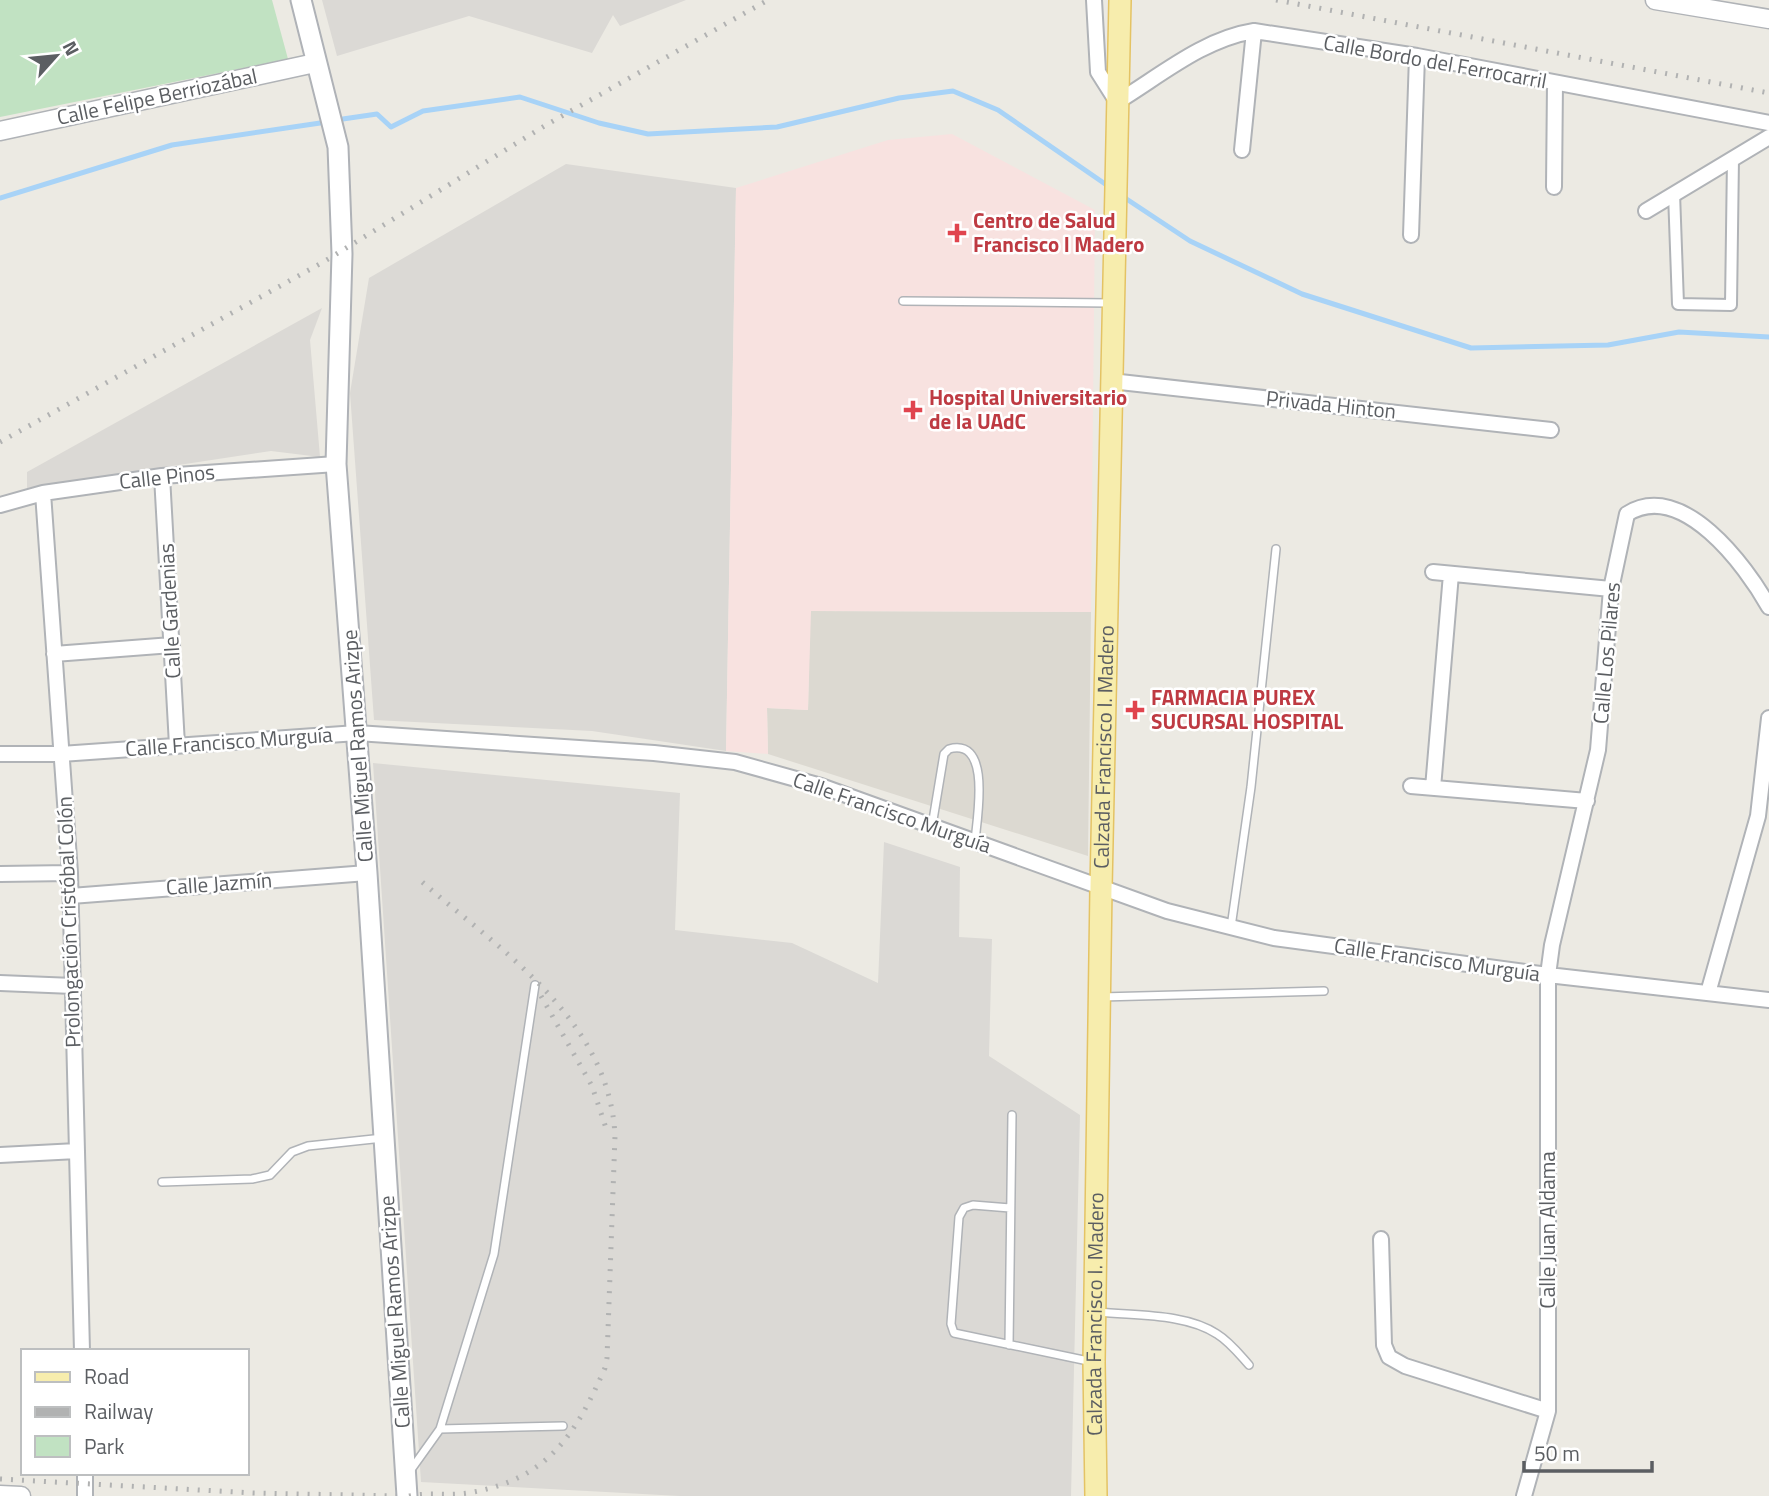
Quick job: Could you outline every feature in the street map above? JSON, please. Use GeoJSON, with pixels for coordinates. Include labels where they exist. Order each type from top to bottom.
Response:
{"type":"FeatureCollection","features":[{"type":"Feature","properties":{"kind":"main road","name":"Calle Miguel Ramos Arizpe"},"geometry":{"type":"LineString","coordinates":[[301,0],[338,147],[342,254],[336,464],[367,873],[406,1486]]}},
{"type":"Feature","properties":{"kind":"main road","name":"Calzada Francisco I. Madero"},"geometry":{"type":"LineString","coordinates":[[1096,1496],[1094,1312],[1120,0]]}},
{"type":"Feature","properties":{"kind":"street"},"geometry":{"type":"LineString","coordinates":[[1094,0],[1097,72],[1117,102]]}},
{"type":"Feature","properties":{"kind":"street"},"geometry":{"type":"LineString","coordinates":[[1655,0],[1769,19]]}},
{"type":"Feature","properties":{"kind":"street"},"geometry":{"type":"LineString","coordinates":[[1242,150],[1254,31]]}},
{"type":"Feature","properties":{"kind":"street","name":"Calle Bordo del Ferrocarril"},"geometry":{"type":"LineString","coordinates":[[1117,102],[1211,43],[1233,34],[1254,31],[1417,56],[1769,124]]}},
{"type":"Feature","properties":{"kind":"street"},"geometry":{"type":"LineString","coordinates":[[1411,235],[1417,56]]}},
{"type":"Feature","properties":{"kind":"street","name":"Calle Felipe Berriozábal"},"geometry":{"type":"LineString","coordinates":[[0,131],[315,63]]}},
{"type":"Feature","properties":{"kind":"street"},"geometry":{"type":"LineString","coordinates":[[1554,187],[1555,83]]}},
{"type":"Feature","properties":{"kind":"street"},"geometry":{"type":"LineString","coordinates":[[1646,211],[1769,138]]}},
{"type":"Feature","properties":{"kind":"street"},"geometry":{"type":"LineString","coordinates":[[1674,193],[1678,304],[1731,304],[1733,158]]}},
{"type":"Feature","properties":{"kind":"street","name":"Privada Hinton"},"geometry":{"type":"LineString","coordinates":[[1111,381],[1551,430]]}},
{"type":"Feature","properties":{"kind":"street","name":"Calle Pinos"},"geometry":{"type":"LineString","coordinates":[[0,505],[43,493],[162,476],[336,464]]}},
{"type":"Feature","properties":{"kind":"street","name":"Calle Gardenias"},"geometry":{"type":"LineString","coordinates":[[162,476],[177,745]]}},
{"type":"Feature","properties":{"kind":"street","name":"Prolongación Cristóbal Colón"},"geometry":{"type":"LineString","coordinates":[[43,493],[70,873],[82,1349]]}},
{"type":"Feature","properties":{"kind":"street","name":"Calle Los Pilares"},"geometry":{"type":"LineString","coordinates":[[1548,975],[1552,945],[1587,801],[1603,709],[1611,589],[1628,514],[1650,506],[1691,515],[1704,524],[1769,607]]}},
{"type":"Feature","properties":{"kind":"street"},"geometry":{"type":"LineString","coordinates":[[1433,572],[1611,589]]}},
{"type":"Feature","properties":{"kind":"street"},"geometry":{"type":"LineString","coordinates":[[1433,788],[1451,574]]}},
{"type":"Feature","properties":{"kind":"street"},"geometry":{"type":"LineString","coordinates":[[54,654],[172,645]]}},
{"type":"Feature","properties":{"kind":"street"},"geometry":{"type":"LineString","coordinates":[[1707,993],[1755,826],[1769,718]]}},
{"type":"Feature","properties":{"kind":"street","name":"Calle Francisco Murguía"},"geometry":{"type":"LineString","coordinates":[[0,754],[61,754],[357,733],[654,753],[735,762],[821,786],[1167,911],[1274,938],[1548,975],[1769,1000]]}},
{"type":"Feature","properties":{"kind":"street"},"geometry":{"type":"LineString","coordinates":[[1411,786],[1587,801]]}},
{"type":"Feature","properties":{"kind":"street"},"geometry":{"type":"LineString","coordinates":[[0,874],[70,873]]}},
{"type":"Feature","properties":{"kind":"street","name":"Calle Jazmín"},"geometry":{"type":"LineString","coordinates":[[71,896],[367,873]]}},
{"type":"Feature","properties":{"kind":"street","name":"Calle Juan Aldama"},"geometry":{"type":"LineString","coordinates":[[1530,1492],[1548,1411],[1548,975]]}},
{"type":"Feature","properties":{"kind":"street"},"geometry":{"type":"LineString","coordinates":[[0,984],[73,985]]}},
{"type":"Feature","properties":{"kind":"street"},"geometry":{"type":"LineString","coordinates":[[0,1155],[77,1151]]}},
{"type":"Feature","properties":{"kind":"street"},"geometry":{"type":"LineString","coordinates":[[1381,1239],[1384,1345],[1389,1357],[1405,1366],[1548,1411]]}},
{"type":"Feature","properties":{"kind":"street"},"geometry":{"type":"LineString","coordinates":[[85,1475],[85,1496]]}},
{"type":"Feature","properties":{"kind":"street"},"geometry":{"type":"LineString","coordinates":[[0,1495],[21,1496]]}},
{"type":"Feature","properties":{"kind":"lane"},"geometry":{"type":"LineString","coordinates":[[903,301],[1114,303]]}},
{"type":"Feature","properties":{"kind":"lane"},"geometry":{"type":"LineString","coordinates":[[1231,928],[1251,787],[1276,549]]}},
{"type":"Feature","properties":{"kind":"lane"},"geometry":{"type":"LineString","coordinates":[[932,826],[944,754],[956,747],[963,749],[971,753],[979,771],[975,842]]}},
{"type":"Feature","properties":{"kind":"lane"},"geometry":{"type":"LineString","coordinates":[[406,1486],[440,1429],[497,1241],[535,985]]}},
{"type":"Feature","properties":{"kind":"lane"},"geometry":{"type":"LineString","coordinates":[[1100,997],[1324,991]]}},
{"type":"Feature","properties":{"kind":"lane"},"geometry":{"type":"LineString","coordinates":[[1009,1345],[1012,1115]]}},
{"type":"Feature","properties":{"kind":"lane"},"geometry":{"type":"LineString","coordinates":[[162,1182],[251,1179],[270,1175],[292,1152],[308,1146],[384,1138]]}},
{"type":"Feature","properties":{"kind":"lane"},"geometry":{"type":"LineString","coordinates":[[1010,1208],[974,1205],[964,1208],[959,1217],[951,1324],[954,1332],[1094,1362]]}},
{"type":"Feature","properties":{"kind":"lane"},"geometry":{"type":"LineString","coordinates":[[1094,1312],[1182,1321],[1205,1328],[1219,1335],[1249,1365]]}},
{"type":"Feature","properties":{"kind":"lane"},"geometry":{"type":"LineString","coordinates":[[440,1429],[563,1426]]}},
{"type":"Feature","properties":{"kind":"shaded area"},"geometry":{"type":"Polygon","coordinates":[[[322,0],[686,0],[620,26],[613,15],[592,53],[469,16],[337,56],[322,0]]]}},
{"type":"Feature","properties":{"kind":"shaded area","name":"Hospital Universitario de la UAdC"},"geometry":{"type":"Polygon","coordinates":[[[952,134],[1095,210],[1091,612],[811,611],[808,710],[767,708],[768,754],[726,751],[736,188],[888,140],[952,134]]]}},
{"type":"Feature","properties":{"kind":"shaded area"},"geometry":{"type":"Polygon","coordinates":[[[566,164],[736,188],[726,751],[592,731],[374,720],[350,393],[369,278],[566,164]]]}},
{"type":"Feature","properties":{"kind":"shaded area"},"geometry":{"type":"Polygon","coordinates":[[[322,308],[310,340],[320,457],[271,451],[27,488],[27,472],[322,308]]]}},
{"type":"Feature","properties":{"kind":"shaded area"},"geometry":{"type":"Polygon","coordinates":[[[810,611],[1091,612],[1088,856],[768,754],[767,708],[808,710],[810,611]]]}},
{"type":"Feature","properties":{"kind":"shaded area"},"geometry":{"type":"Polygon","coordinates":[[[373,763],[680,793],[675,930],[792,943],[878,983],[884,842],[960,867],[959,937],[992,939],[989,1056],[1080,1115],[1071,1496],[680,1496],[421,1482],[373,763]]]}},
{"type":"Feature","properties":{"kind":"green space"},"geometry":{"type":"Polygon","coordinates":[[[0,0],[272,0],[288,59],[0,117],[0,0]]]}},
{"type":"Feature","properties":{"kind":"waterway"},"geometry":{"type":"LineString","coordinates":[[336,120],[377,114],[391,127],[423,111],[520,97],[599,123],[648,134],[777,127],[899,98],[953,91],[998,110],[1111,188]]}},
{"type":"Feature","properties":{"kind":"waterway"},"geometry":{"type":"LineString","coordinates":[[0,198],[172,145],[327,122]]}},
{"type":"Feature","properties":{"kind":"waterway"},"geometry":{"type":"LineString","coordinates":[[1122,196],[1190,241],[1302,294],[1471,348],[1608,345],[1679,332],[1769,337]]}},
{"type":"Feature","properties":{"kind":"railway"},"geometry":{"type":"LineString","coordinates":[[0,442],[325,261],[546,125],[768,0]]}},
{"type":"Feature","properties":{"kind":"railway"},"geometry":{"type":"LineString","coordinates":[[1276,0],[1769,93]]}},
{"type":"Feature","properties":{"kind":"railway"},"geometry":{"type":"LineString","coordinates":[[409,1496],[468,1493],[519,1478],[555,1451],[582,1414],[605,1368],[607,1358],[615,1136],[608,1095],[594,1057],[572,1023],[546,991],[516,961],[421,881]]}},
{"type":"Feature","properties":{"kind":"railway"},"geometry":{"type":"LineString","coordinates":[[541,996],[592,1086],[608,1134]]}},
{"type":"Feature","properties":{"kind":"railway"},"geometry":{"type":"LineString","coordinates":[[0,1479],[254,1493],[396,1496]]}},
{"type":"Feature","properties":{"kind":"place","name":"Centro de Salud Francisco I Madero"},"geometry":{"type":"Point","coordinates":[957,233]}},
{"type":"Feature","properties":{"kind":"place","name":"Hospital Universitario de la UAdC"},"geometry":{"type":"Point","coordinates":[913,410]}},
{"type":"Feature","properties":{"kind":"place","name":"FARMACIA PUREX SUCURSAL HOSPITAL"},"geometry":{"type":"Point","coordinates":[1135,710]}}]}
